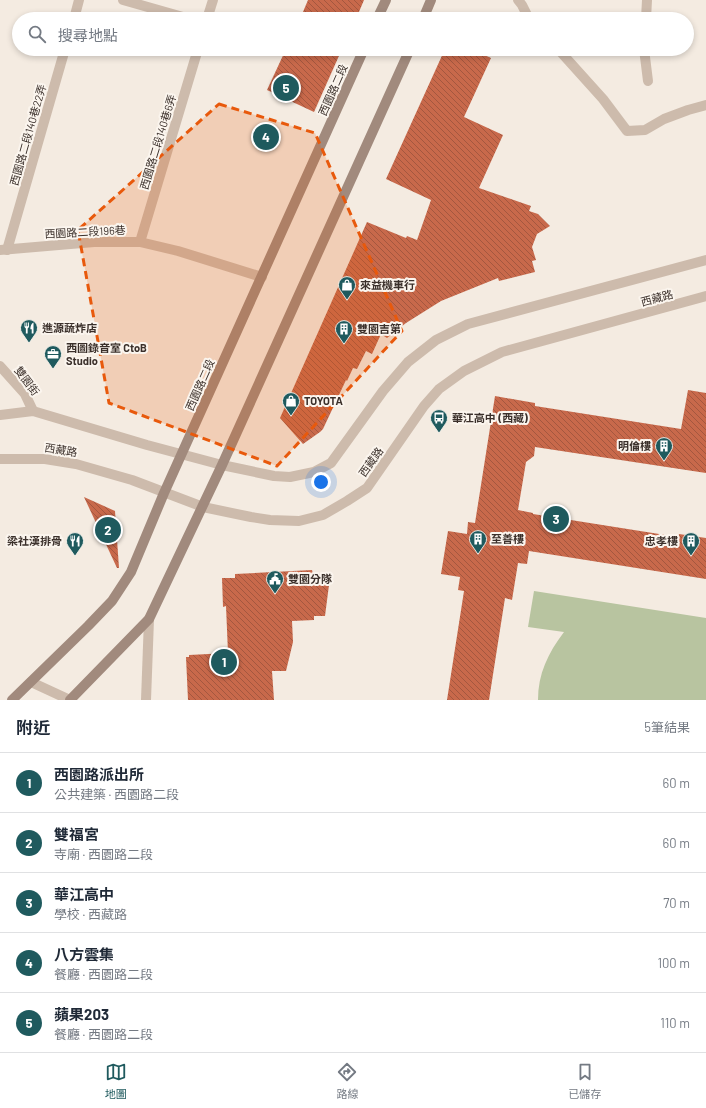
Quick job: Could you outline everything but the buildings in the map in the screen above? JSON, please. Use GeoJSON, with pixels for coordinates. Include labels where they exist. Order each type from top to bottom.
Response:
{"type":"FeatureCollection","features":[{"type":"Feature","properties":{"kind":"main road"},"geometry":{"type":"LineString","coordinates":[[380,12],[386,0]]}},
{"type":"Feature","properties":{"kind":"main road"},"geometry":{"type":"LineString","coordinates":[[426,12],[431,0]]}},
{"type":"Feature","properties":{"kind":"main road","name":"西園路二段"},"geometry":{"type":"LineString","coordinates":[[12,700],[112,601],[132,572],[164,493],[361,56]]}},
{"type":"Feature","properties":{"kind":"main road"},"geometry":{"type":"LineString","coordinates":[[70,700],[149,619],[203,507],[407,56]]}},
{"type":"Feature","properties":{"kind":"street"},"geometry":{"type":"LineString","coordinates":[[76,12],[80,0]]}},
{"type":"Feature","properties":{"kind":"street"},"geometry":{"type":"LineString","coordinates":[[123,0],[165,12]]}},
{"type":"Feature","properties":{"kind":"street"},"geometry":{"type":"LineString","coordinates":[[209,12],[213,0]]}},
{"type":"Feature","properties":{"kind":"street"},"geometry":{"type":"LineString","coordinates":[[518,0],[526,12]]}},
{"type":"Feature","properties":{"kind":"street"},"geometry":{"type":"LineString","coordinates":[[646,12],[647,0]]}},
{"type":"Feature","properties":{"kind":"street","name":"西園路二段140巷22弄"},"geometry":{"type":"LineString","coordinates":[[3,250],[63,56]]}},
{"type":"Feature","properties":{"kind":"street","name":"西園路二段140巷6弄"},"geometry":{"type":"LineString","coordinates":[[140,242],[196,56]]}},
{"type":"Feature","properties":{"kind":"street"},"geometry":{"type":"LineString","coordinates":[[564,56],[603,99],[627,131],[645,130],[688,110],[706,105]]}},
{"type":"Feature","properties":{"kind":"street"},"geometry":{"type":"LineString","coordinates":[[645,56],[648,81]]}},
{"type":"Feature","properties":{"kind":"street","name":"西園路二段196巷"},"geometry":{"type":"LineString","coordinates":[[3,250],[94,242],[140,242],[178,251],[262,277]]}},
{"type":"Feature","properties":{"kind":"street"},"geometry":{"type":"LineString","coordinates":[[0,414],[33,411],[182,455],[274,476],[290,477],[314,472],[331,463],[388,385],[408,362],[436,340],[468,324],[706,260]]}},
{"type":"Feature","properties":{"kind":"street","name":"西藏路"},"geometry":{"type":"LineString","coordinates":[[0,458],[45,458],[76,464],[114,474],[203,507],[270,520],[299,521],[323,515],[367,488],[424,406],[439,389],[464,371],[502,352],[706,296]]}},
{"type":"Feature","properties":{"kind":"street","name":"雙園街"},"geometry":{"type":"LineString","coordinates":[[0,366],[25,394],[33,411]]}},
{"type":"Feature","properties":{"kind":"street"},"geometry":{"type":"LineString","coordinates":[[146,700],[149,619]]}},
{"type":"Feature","properties":{"kind":"street"},"geometry":{"type":"LineString","coordinates":[[31,682],[70,700]]}},
{"type":"Feature","properties":{"kind":"highlighted area"},"geometry":{"type":"Polygon","coordinates":[[[219,104],[315,133],[402,331],[277,466],[109,403],[78,230],[219,104]]]}},
{"type":"Feature","properties":{"kind":"green space"},"geometry":{"type":"Polygon","coordinates":[[[534,591],[706,618],[706,700],[538,700],[538,690],[545,664],[553,648],[564,632],[528,627],[534,591]]]}},
{"type":"Feature","properties":{"kind":"place","name":"蘋果203"},"geometry":{"type":"Point","coordinates":[286,88]}},
{"type":"Feature","properties":{"kind":"place","name":"八方雲集"},"geometry":{"type":"Point","coordinates":[266,137]}},
{"type":"Feature","properties":{"kind":"place","name":"來益機車行"},"geometry":{"type":"Point","coordinates":[347,300]}},
{"type":"Feature","properties":{"kind":"place","name":"進源蔬炸店"},"geometry":{"type":"Point","coordinates":[29,343]}},
{"type":"Feature","properties":{"kind":"place","name":"雙園吉第"},"geometry":{"type":"Point","coordinates":[344,344]}},
{"type":"Feature","properties":{"kind":"place","name":"西圖錄音室 CtoB Studio"},"geometry":{"type":"Point","coordinates":[53,369]}},
{"type":"Feature","properties":{"kind":"place","name":"TOYOTA"},"geometry":{"type":"Point","coordinates":[291,416]}},
{"type":"Feature","properties":{"kind":"place","name":"華江高中 (西藏)"},"geometry":{"type":"Point","coordinates":[439,433]}},
{"type":"Feature","properties":{"kind":"place","name":"明倫樓"},"geometry":{"type":"Point","coordinates":[664,461]}},
{"type":"Feature","properties":{"kind":"place","name":"華江高中"},"geometry":{"type":"Point","coordinates":[556,519]}},
{"type":"Feature","properties":{"kind":"place","name":"雙福宮"},"geometry":{"type":"Point","coordinates":[108,530]}},
{"type":"Feature","properties":{"kind":"place","name":"至善樓"},"geometry":{"type":"Point","coordinates":[478,554]}},
{"type":"Feature","properties":{"kind":"place","name":"梁社漢排骨"},"geometry":{"type":"Point","coordinates":[75,556]}},
{"type":"Feature","properties":{"kind":"place","name":"忠孝樓"},"geometry":{"type":"Point","coordinates":[691,556]}},
{"type":"Feature","properties":{"kind":"place","name":"雙園分隊"},"geometry":{"type":"Point","coordinates":[275,594]}},
{"type":"Feature","properties":{"kind":"place","name":"西園路派出所"},"geometry":{"type":"Point","coordinates":[224,662]}}]}
